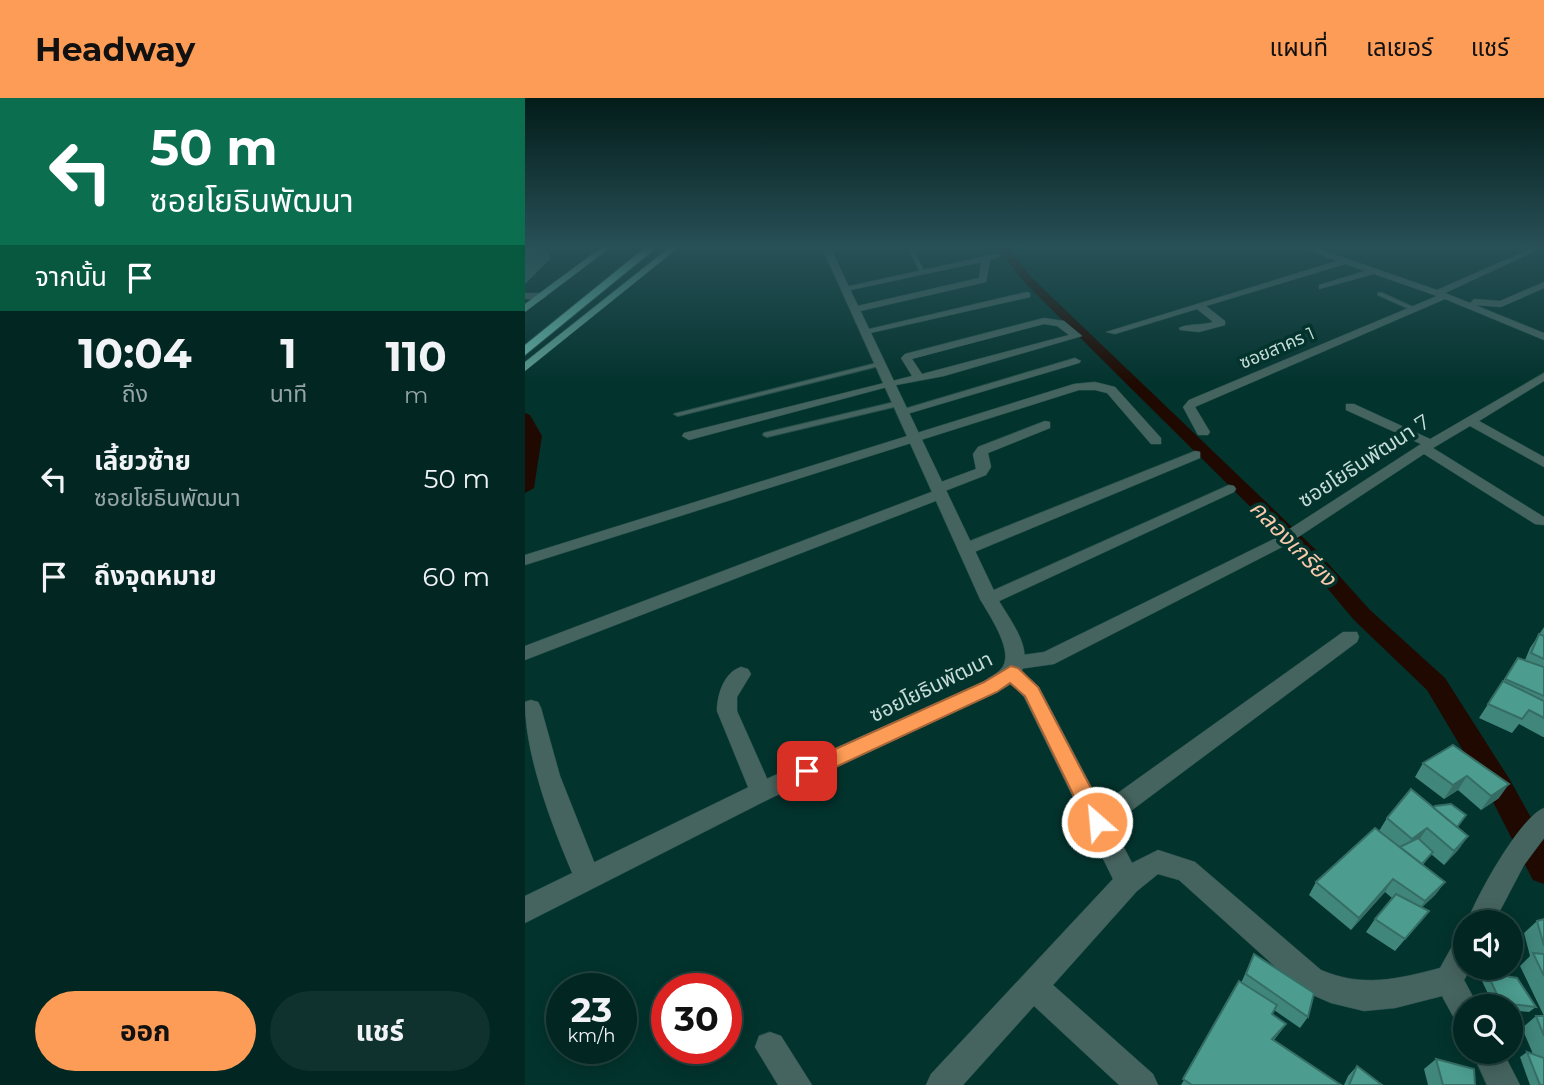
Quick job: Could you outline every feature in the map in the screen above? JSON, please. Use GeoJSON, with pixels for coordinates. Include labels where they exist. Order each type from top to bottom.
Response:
{"type":"FeatureCollection","features":[{"type":"Feature","properties":{"kind":"highway"},"geometry":{"type":"LineString","coordinates":[[525,351],[597,293]]}},
{"type":"Feature","properties":{"kind":"main road"},"geometry":{"type":"LineString","coordinates":[[525,309],[546,293]]}},
{"type":"Feature","properties":{"kind":"main road"},"geometry":{"type":"LineString","coordinates":[[525,368],[618,293]]}},
{"type":"Feature","properties":{"kind":"street","name":"ซอยโยธินพัฒนา"},"geometry":{"type":"LineString","coordinates":[[525,910],[761,792],[990,687],[1013,667],[1016,656],[1012,640],[989,599],[848,293]]}},
{"type":"Feature","properties":{"kind":"street"},"geometry":{"type":"LineString","coordinates":[[856,309],[926,293]]}},
{"type":"Feature","properties":{"kind":"street"},"geometry":{"type":"LineString","coordinates":[[1111,332],[1238,293]]}},
{"type":"Feature","properties":{"kind":"street"},"geometry":{"type":"LineString","coordinates":[[1437,293],[1544,337]]}},
{"type":"Feature","properties":{"kind":"street","name":"ซอยสาคร 1"},"geometry":{"type":"LineString","coordinates":[[1203,432],[1189,407],[1193,403],[1446,293]]}},
{"type":"Feature","properties":{"kind":"street"},"geometry":{"type":"LineString","coordinates":[[1464,304],[1500,304],[1525,293]]}},
{"type":"Feature","properties":{"kind":"street"},"geometry":{"type":"LineString","coordinates":[[866,331],[1027,295]]}},
{"type":"Feature","properties":{"kind":"street"},"geometry":{"type":"LineString","coordinates":[[525,296],[542,296]]}},
{"type":"Feature","properties":{"kind":"street"},"geometry":{"type":"LineString","coordinates":[[1184,328],[1199,329],[1221,323],[1198,305]]}},
{"type":"Feature","properties":{"kind":"street"},"geometry":{"type":"LineString","coordinates":[[689,436],[890,383],[940,374],[1077,336],[1060,323],[1044,321],[909,356],[906,358],[919,377]]}},
{"type":"Feature","properties":{"kind":"street"},"geometry":{"type":"LineString","coordinates":[[901,407],[1075,361]]}},
{"type":"Feature","properties":{"kind":"street","name":"ซอยโยธินพัฒนา 7"},"geometry":{"type":"LineString","coordinates":[[1013,667],[1047,659],[1287,537],[1427,446],[1544,376]]}},
{"type":"Feature","properties":{"kind":"street"},"geometry":{"type":"LineString","coordinates":[[525,560],[1078,387],[1095,386],[1111,390],[1156,441]]}},
{"type":"Feature","properties":{"kind":"street"},"geometry":{"type":"LineString","coordinates":[[1350,407],[1427,446],[1540,521]]}},
{"type":"Feature","properties":{"kind":"street"},"geometry":{"type":"LineString","coordinates":[[1470,421],[1544,463]]}},
{"type":"Feature","properties":{"kind":"street"},"geometry":{"type":"LineString","coordinates":[[525,653],[939,491],[981,472],[984,467],[980,454],[983,450],[1045,425]]}},
{"type":"Feature","properties":{"kind":"street"},"geometry":{"type":"LineString","coordinates":[[966,549],[1195,455]]}},
{"type":"Feature","properties":{"kind":"street"},"geometry":{"type":"LineString","coordinates":[[989,599],[1229,489]]}},
{"type":"Feature","properties":{"kind":"street"},"geometry":{"type":"LineString","coordinates":[[1097,822],[1350,638]]}},
{"type":"Feature","properties":{"kind":"street"},"geometry":{"type":"LineString","coordinates":[[1013,667],[1032,692],[1128,882]]}},
{"type":"Feature","properties":{"kind":"street"},"geometry":{"type":"LineString","coordinates":[[741,674],[727,696],[727,711],[761,792]]}},
{"type":"Feature","properties":{"kind":"street"},"geometry":{"type":"LineString","coordinates":[[531,708],[549,776],[587,877]]}},
{"type":"Feature","properties":{"kind":"street"},"geometry":{"type":"LineString","coordinates":[[1487,910],[1515,858],[1544,819]]}},
{"type":"Feature","properties":{"kind":"street"},"geometry":{"type":"LineString","coordinates":[[942,1085],[1128,882],[1146,867],[1158,862],[1186,870],[1311,979],[1335,992],[1369,998],[1449,980],[1453,973]]}},
{"type":"Feature","properties":{"kind":"street"},"geometry":{"type":"LineString","coordinates":[[1449,980],[1456,994]]}},
{"type":"Feature","properties":{"kind":"street"},"geometry":{"type":"LineString","coordinates":[[1033,986],[1142,1085]]}},
{"type":"Feature","properties":{"kind":"street"},"geometry":{"type":"LineString","coordinates":[[770,1047],[796,1085]]}},
{"type":"Feature","properties":{"kind":"street"},"geometry":{"type":"LineString","coordinates":[[1493,1064],[1504,1085]]}},
{"type":"Feature","properties":{"kind":"lane"},"geometry":{"type":"LineString","coordinates":[[1380,294],[1414,309]]}},
{"type":"Feature","properties":{"kind":"lane"},"geometry":{"type":"LineString","coordinates":[[678,414],[881,364]]}},
{"type":"Feature","properties":{"kind":"lane"},"geometry":{"type":"LineString","coordinates":[[767,435],[901,407]]}},
{"type":"Feature","properties":{"kind":"building"},"geometry":{"type":"Polygon","coordinates":[[[1539,634],[1544,636],[1544,659],[1531,653],[1539,634]]]}},
{"type":"Feature","properties":{"kind":"building"},"geometry":{"type":"Polygon","coordinates":[[[1518,658],[1544,667],[1544,696],[1505,679],[1518,658]]]}},
{"type":"Feature","properties":{"kind":"building"},"geometry":{"type":"Polygon","coordinates":[[[1503,681],[1544,701],[1544,718],[1529,710],[1522,719],[1488,704],[1503,681]]]}},
{"type":"Feature","properties":{"kind":"building"},"geometry":{"type":"Polygon","coordinates":[[[1453,745],[1509,784],[1491,796],[1467,776],[1453,785],[1423,763],[1453,745]]]}},
{"type":"Feature","properties":{"kind":"building"},"geometry":{"type":"Polygon","coordinates":[[[1411,789],[1468,836],[1454,851],[1427,828],[1412,839],[1387,818],[1411,789]]]}},
{"type":"Feature","properties":{"kind":"building"},"geometry":{"type":"Polygon","coordinates":[[[1451,804],[1466,815],[1457,827],[1434,808],[1451,804]]]}},
{"type":"Feature","properties":{"kind":"building"},"geometry":{"type":"Polygon","coordinates":[[[1375,828],[1445,882],[1425,901],[1393,879],[1359,918],[1316,882],[1375,828]]]}},
{"type":"Feature","properties":{"kind":"building"},"geometry":{"type":"Polygon","coordinates":[[[1418,838],[1433,852],[1422,864],[1400,847],[1418,838]]]}},
{"type":"Feature","properties":{"kind":"building"},"geometry":{"type":"Polygon","coordinates":[[[1396,894],[1429,911],[1405,939],[1375,919],[1396,894]]]}},
{"type":"Feature","properties":{"kind":"building"},"geometry":{"type":"Polygon","coordinates":[[[1544,919],[1544,946],[1537,921],[1544,919]]]}},
{"type":"Feature","properties":{"kind":"building"},"geometry":{"type":"Polygon","coordinates":[[[1533,953],[1544,954],[1544,976],[1533,953]]]}},
{"type":"Feature","properties":{"kind":"building"},"geometry":{"type":"Polygon","coordinates":[[[1254,954],[1314,993],[1308,1017],[1246,974],[1254,954]]]}},
{"type":"Feature","properties":{"kind":"building"},"geometry":{"type":"Polygon","coordinates":[[[1490,980],[1518,980],[1536,1007],[1523,1006],[1523,994],[1497,994],[1490,980]]]}},
{"type":"Feature","properties":{"kind":"building"},"geometry":{"type":"Polygon","coordinates":[[[1239,981],[1277,1005],[1272,1014],[1286,1024],[1272,1039],[1341,1085],[1192,1085],[1183,1079],[1239,981]]]}},
{"type":"Feature","properties":{"kind":"building"},"geometry":{"type":"Polygon","coordinates":[[[1536,1016],[1544,1016],[1544,1036],[1536,1016]]]}},
{"type":"Feature","properties":{"kind":"building"},"geometry":{"type":"Polygon","coordinates":[[[1527,1052],[1544,1058],[1544,1085],[1540,1085],[1527,1052]]]}},
{"type":"Feature","properties":{"kind":"building"},"geometry":{"type":"Polygon","coordinates":[[[1436,1059],[1474,1069],[1475,1085],[1443,1085],[1436,1059]]]}},
{"type":"Feature","properties":{"kind":"building"},"geometry":{"type":"Polygon","coordinates":[[[1357,1066],[1382,1085],[1349,1085],[1357,1066]]]}},
{"type":"Feature","properties":{"kind":"waterway","name":"คลองเกรียง"},"geometry":{"type":"LineString","coordinates":[[1041,293],[1308,553],[1362,615],[1436,684],[1500,788],[1544,870]]}},
{"type":"Feature","properties":{"kind":"waterway"},"geometry":{"type":"LineString","coordinates":[[525,418],[534,436],[525,488]]}},
{"type":"Feature","properties":{"kind":"route"},"geometry":{"type":"LineString","coordinates":[[807,771],[990,687],[1011,673],[1032,692],[1097,822]]}}]}
